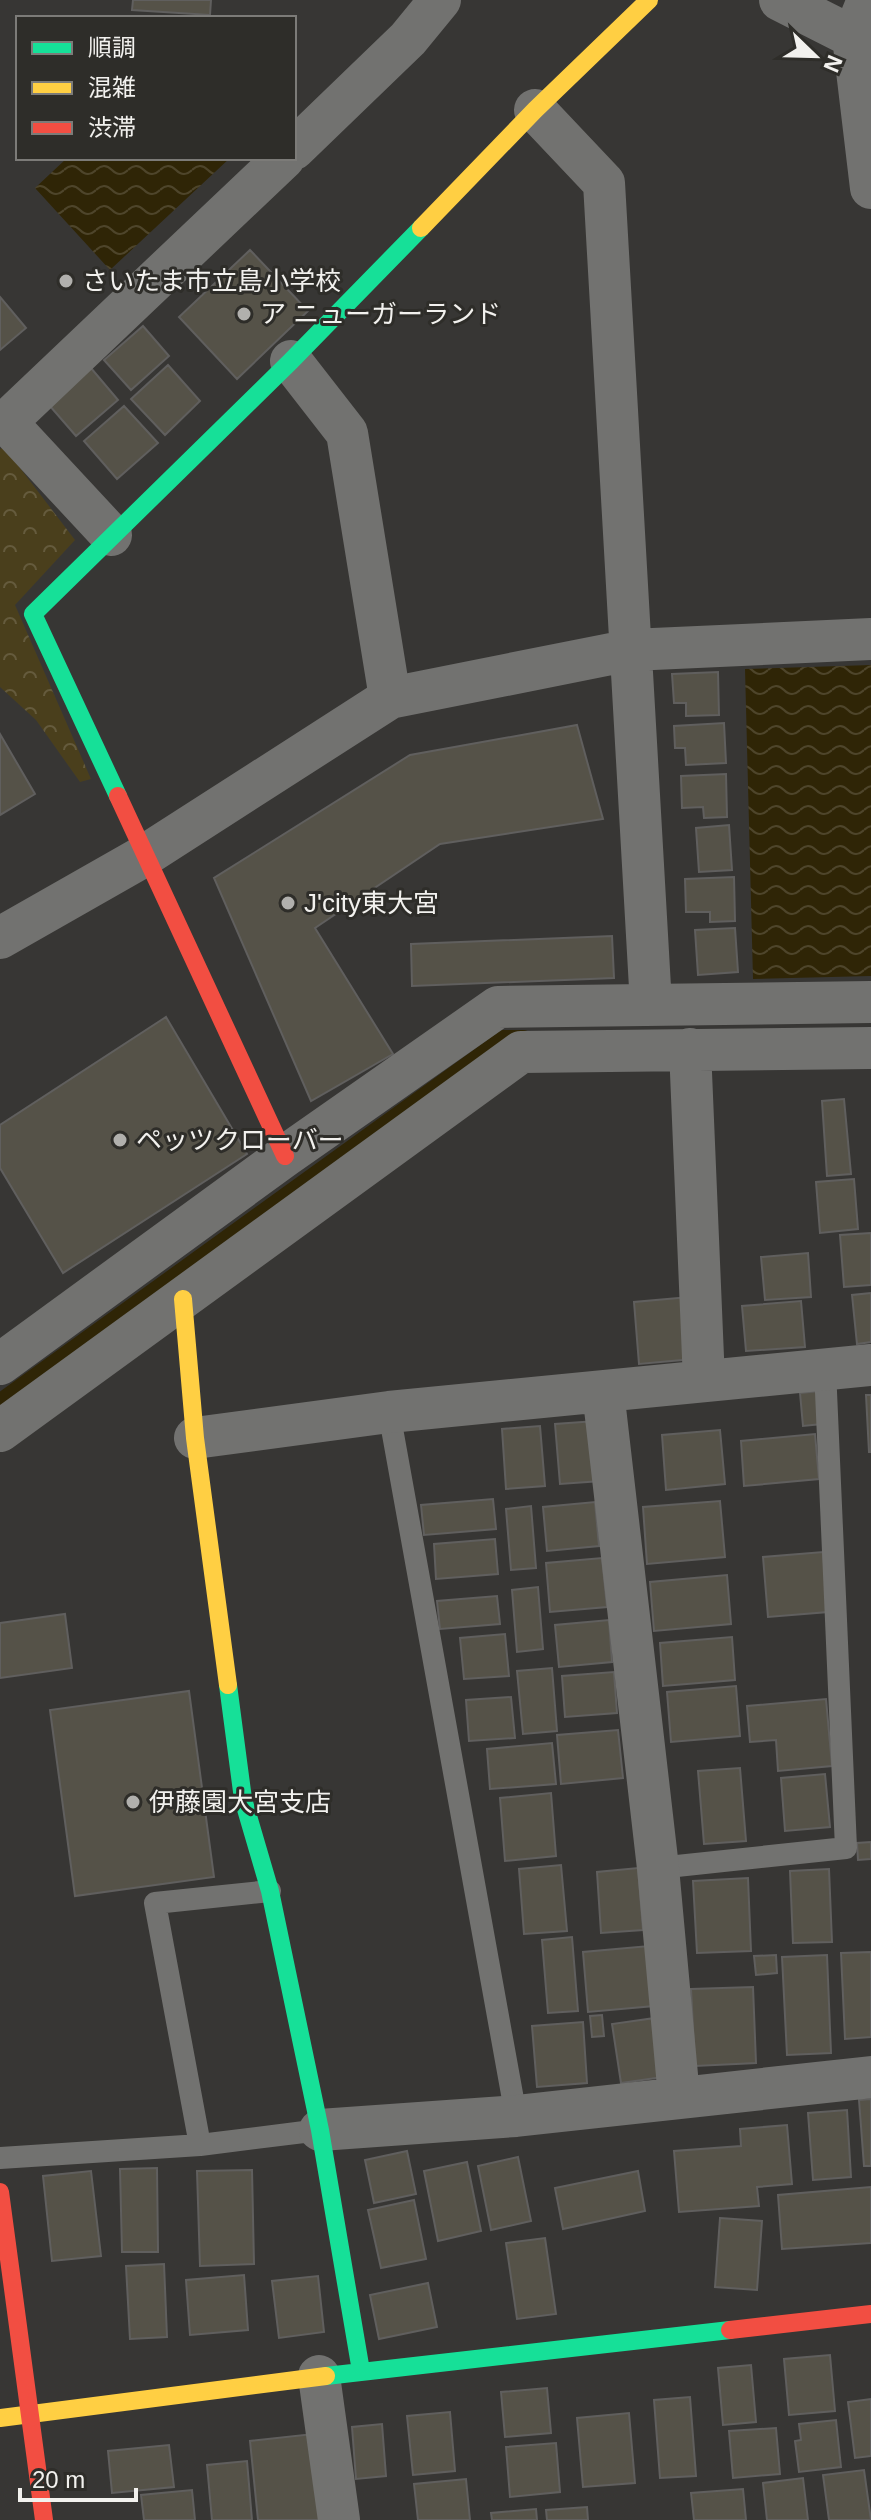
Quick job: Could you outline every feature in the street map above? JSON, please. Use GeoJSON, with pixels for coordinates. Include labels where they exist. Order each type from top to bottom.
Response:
{"type":"FeatureCollection","features":[{"type":"Feature","properties":{"kind":"street"},"geometry":{"type":"LineString","coordinates":[[296,147],[408,39],[440,0]]}},
{"type":"Feature","properties":{"kind":"street"},"geometry":{"type":"LineString","coordinates":[[285,1156],[33,614],[291,361],[535,110],[649,0]]}},
{"type":"Feature","properties":{"kind":"street"},"geometry":{"type":"LineString","coordinates":[[780,0],[861,19],[871,188]]}},
{"type":"Feature","properties":{"kind":"street"},"geometry":{"type":"LineString","coordinates":[[535,110],[604,183],[651,1005]]}},
{"type":"Feature","properties":{"kind":"street"},"geometry":{"type":"LineString","coordinates":[[111,535],[6,422],[282,160]]}},
{"type":"Feature","properties":{"kind":"street"},"geometry":{"type":"LineString","coordinates":[[291,361],[347,433],[390,698]]}},
{"type":"Feature","properties":{"kind":"street"},"geometry":{"type":"LineString","coordinates":[[0,938],[144,856],[390,698],[631,650],[871,639]]}},
{"type":"Feature","properties":{"kind":"street"},"geometry":{"type":"LineString","coordinates":[[0,1364],[285,1156],[498,1007],[871,1002]]}},
{"type":"Feature","properties":{"kind":"street"},"geometry":{"type":"LineString","coordinates":[[0,1431],[521,1052],[871,1048]]}},
{"type":"Feature","properties":{"kind":"street"},"geometry":{"type":"LineString","coordinates":[[690,1049],[704,1381]]}},
{"type":"Feature","properties":{"kind":"street"},"geometry":{"type":"LineString","coordinates":[[183,1299],[195,1438],[243,1799],[270,1891],[320,2130],[361,2371]]}},
{"type":"Feature","properties":{"kind":"street"},"geometry":{"type":"LineString","coordinates":[[195,1438],[389,1412],[871,1365]]}},
{"type":"Feature","properties":{"kind":"street"},"geometry":{"type":"LineString","coordinates":[[603,1391],[658,1868],[679,2097]]}},
{"type":"Feature","properties":{"kind":"street"},"geometry":{"type":"LineString","coordinates":[[320,2130],[516,2116],[871,2077]]}},
{"type":"Feature","properties":{"kind":"street"},"geometry":{"type":"LineString","coordinates":[[0,2192],[44,2520]]}},
{"type":"Feature","properties":{"kind":"street"},"geometry":{"type":"LineString","coordinates":[[0,2418],[319,2376],[871,2314]]}},
{"type":"Feature","properties":{"kind":"street"},"geometry":{"type":"LineString","coordinates":[[319,2376],[339,2520]]}},
{"type":"Feature","properties":{"kind":"lane"},"geometry":{"type":"LineString","coordinates":[[658,1868],[846,1848],[825,1369]]}},
{"type":"Feature","properties":{"kind":"lane"},"geometry":{"type":"LineString","coordinates":[[389,1412],[516,2116]]}},
{"type":"Feature","properties":{"kind":"lane"},"geometry":{"type":"LineString","coordinates":[[200,2145],[155,1903],[270,1891]]}},
{"type":"Feature","properties":{"kind":"lane"},"geometry":{"type":"LineString","coordinates":[[0,2158],[200,2145],[320,2130]]}},
{"type":"Feature","properties":{"kind":"green space"},"geometry":{"type":"Polygon","coordinates":[[[4,447],[75,540],[15,605],[91,779],[80,782],[36,720],[0,687],[0,449],[4,447]]]}},
{"type":"Feature","properties":{"kind":"water"},"geometry":{"type":"Polygon","coordinates":[[[65,160],[228,160],[110,270],[35,188],[65,160]]]}},
{"type":"Feature","properties":{"kind":"water"},"geometry":{"type":"Polygon","coordinates":[[[871,665],[871,976],[753,979],[745,669],[871,665]]]}},
{"type":"Feature","properties":{"kind":"building"},"geometry":{"type":"Polygon","coordinates":[[[133,0],[211,0],[210,15],[132,10],[133,0]]]}},
{"type":"Feature","properties":{"kind":"building","name":"ア ニューガーランド"},"geometry":{"type":"Polygon","coordinates":[[[250,250],[308,311],[237,379],[179,317],[250,250]]]}},
{"type":"Feature","properties":{"kind":"building"},"geometry":{"type":"Polygon","coordinates":[[[0,297],[26,328],[0,350],[0,297]]]}},
{"type":"Feature","properties":{"kind":"building"},"geometry":{"type":"Polygon","coordinates":[[[143,326],[169,356],[131,390],[104,360],[143,326]]]}},
{"type":"Feature","properties":{"kind":"building"},"geometry":{"type":"Polygon","coordinates":[[[85,361],[118,400],[76,436],[43,398],[85,361]]]}},
{"type":"Feature","properties":{"kind":"building"},"geometry":{"type":"Polygon","coordinates":[[[168,365],[200,401],[165,435],[131,399],[168,365]]]}},
{"type":"Feature","properties":{"kind":"building"},"geometry":{"type":"Polygon","coordinates":[[[124,406],[158,443],[117,479],[84,441],[124,406]]]}},
{"type":"Feature","properties":{"kind":"building"},"geometry":{"type":"Polygon","coordinates":[[[718,672],[719,715],[686,716],[686,703],[674,703],[672,674],[718,672]]]}},
{"type":"Feature","properties":{"kind":"building"},"geometry":{"type":"Polygon","coordinates":[[[724,723],[726,763],[686,765],[685,748],[675,748],[674,726],[724,723]]]}},
{"type":"Feature","properties":{"kind":"building","name":"J'city東大宮"},"geometry":{"type":"Polygon","coordinates":[[[577,725],[603,819],[440,844],[315,928],[393,1054],[311,1101],[214,878],[410,755],[577,725]]]}},
{"type":"Feature","properties":{"kind":"building"},"geometry":{"type":"Polygon","coordinates":[[[0,734],[35,794],[0,815],[0,734]]]}},
{"type":"Feature","properties":{"kind":"building"},"geometry":{"type":"Polygon","coordinates":[[[726,774],[727,817],[704,818],[703,807],[682,808],[681,776],[726,774]]]}},
{"type":"Feature","properties":{"kind":"building"},"geometry":{"type":"Polygon","coordinates":[[[729,825],[732,870],[699,872],[696,828],[729,825]]]}},
{"type":"Feature","properties":{"kind":"building"},"geometry":{"type":"Polygon","coordinates":[[[734,877],[735,921],[710,922],[710,912],[686,912],[685,879],[734,877]]]}},
{"type":"Feature","properties":{"kind":"building"},"geometry":{"type":"Polygon","coordinates":[[[735,928],[738,972],[698,975],[695,930],[735,928]]]}},
{"type":"Feature","properties":{"kind":"building"},"geometry":{"type":"Polygon","coordinates":[[[612,936],[614,978],[412,986],[411,944],[612,936]]]}},
{"type":"Feature","properties":{"kind":"building"},"geometry":{"type":"Polygon","coordinates":[[[166,1017],[247,1154],[63,1273],[0,1168],[0,1125],[166,1017]]]}},
{"type":"Feature","properties":{"kind":"building"},"geometry":{"type":"Polygon","coordinates":[[[844,1099],[851,1174],[827,1176],[822,1101],[844,1099]]]}},
{"type":"Feature","properties":{"kind":"building"},"geometry":{"type":"Polygon","coordinates":[[[854,1179],[858,1229],[820,1233],[816,1182],[854,1179]]]}},
{"type":"Feature","properties":{"kind":"building"},"geometry":{"type":"Polygon","coordinates":[[[871,1233],[871,1285],[844,1287],[840,1235],[871,1233]]]}},
{"type":"Feature","properties":{"kind":"building"},"geometry":{"type":"Polygon","coordinates":[[[808,1253],[811,1297],[765,1300],[761,1257],[808,1253]]]}},
{"type":"Feature","properties":{"kind":"building"},"geometry":{"type":"Polygon","coordinates":[[[871,1293],[871,1342],[857,1344],[852,1295],[871,1293]]]}},
{"type":"Feature","properties":{"kind":"building"},"geometry":{"type":"Polygon","coordinates":[[[689,1297],[693,1359],[639,1364],[634,1302],[689,1297]]]}},
{"type":"Feature","properties":{"kind":"building"},"geometry":{"type":"Polygon","coordinates":[[[801,1301],[805,1347],[746,1351],[742,1306],[801,1301]]]}},
{"type":"Feature","properties":{"kind":"building"},"geometry":{"type":"Polygon","coordinates":[[[820,1391],[822,1424],[803,1426],[800,1393],[820,1391]]]}},
{"type":"Feature","properties":{"kind":"building"},"geometry":{"type":"Polygon","coordinates":[[[866,1395],[871,1395],[871,1452],[869,1452],[866,1395]]]}},
{"type":"Feature","properties":{"kind":"building"},"geometry":{"type":"Polygon","coordinates":[[[596,1421],[601,1481],[560,1484],[555,1424],[596,1421]]]}},
{"type":"Feature","properties":{"kind":"building"},"geometry":{"type":"Polygon","coordinates":[[[540,1426],[545,1486],[506,1489],[502,1429],[540,1426]]]}},
{"type":"Feature","properties":{"kind":"building"},"geometry":{"type":"Polygon","coordinates":[[[720,1430],[725,1484],[666,1490],[662,1435],[720,1430]]]}},
{"type":"Feature","properties":{"kind":"building"},"geometry":{"type":"Polygon","coordinates":[[[815,1434],[819,1479],[744,1486],[741,1441],[815,1434]]]}},
{"type":"Feature","properties":{"kind":"building"},"geometry":{"type":"Polygon","coordinates":[[[493,1499],[496,1529],[424,1535],[421,1505],[493,1499]]]}},
{"type":"Feature","properties":{"kind":"building"},"geometry":{"type":"Polygon","coordinates":[[[720,1501],[725,1557],[647,1564],[643,1507],[720,1501]]]}},
{"type":"Feature","properties":{"kind":"building"},"geometry":{"type":"Polygon","coordinates":[[[595,1502],[599,1546],[547,1551],[543,1507],[595,1502]]]}},
{"type":"Feature","properties":{"kind":"building"},"geometry":{"type":"Polygon","coordinates":[[[531,1506],[536,1568],[511,1570],[506,1509],[531,1506]]]}},
{"type":"Feature","properties":{"kind":"building"},"geometry":{"type":"Polygon","coordinates":[[[495,1539],[498,1574],[436,1579],[434,1544],[495,1539]]]}},
{"type":"Feature","properties":{"kind":"building"},"geometry":{"type":"Polygon","coordinates":[[[823,1552],[828,1612],[768,1617],[763,1557],[823,1552]]]}},
{"type":"Feature","properties":{"kind":"building"},"geometry":{"type":"Polygon","coordinates":[[[602,1558],[607,1607],[550,1612],[546,1563],[602,1558]]]}},
{"type":"Feature","properties":{"kind":"building"},"geometry":{"type":"Polygon","coordinates":[[[727,1575],[731,1624],[654,1631],[650,1582],[727,1575]]]}},
{"type":"Feature","properties":{"kind":"building"},"geometry":{"type":"Polygon","coordinates":[[[538,1587],[543,1649],[517,1652],[512,1590],[538,1587]]]}},
{"type":"Feature","properties":{"kind":"building"},"geometry":{"type":"Polygon","coordinates":[[[497,1596],[500,1624],[440,1629],[437,1601],[497,1596]]]}},
{"type":"Feature","properties":{"kind":"building"},"geometry":{"type":"Polygon","coordinates":[[[65,1614],[72,1668],[0,1678],[0,1623],[65,1614]]]}},
{"type":"Feature","properties":{"kind":"building"},"geometry":{"type":"Polygon","coordinates":[[[609,1620],[612,1662],[559,1667],[555,1625],[609,1620]]]}},
{"type":"Feature","properties":{"kind":"building"},"geometry":{"type":"Polygon","coordinates":[[[505,1634],[509,1676],[464,1679],[460,1638],[505,1634]]]}},
{"type":"Feature","properties":{"kind":"building"},"geometry":{"type":"Polygon","coordinates":[[[732,1637],[735,1680],[663,1686],[660,1643],[732,1637]]]}},
{"type":"Feature","properties":{"kind":"building"},"geometry":{"type":"Polygon","coordinates":[[[552,1668],[557,1731],[523,1734],[517,1671],[552,1668]]]}},
{"type":"Feature","properties":{"kind":"building"},"geometry":{"type":"Polygon","coordinates":[[[614,1672],[617,1713],[565,1717],[562,1676],[614,1672]]]}},
{"type":"Feature","properties":{"kind":"building"},"geometry":{"type":"Polygon","coordinates":[[[736,1686],[740,1736],[671,1742],[667,1692],[736,1686]]]}},
{"type":"Feature","properties":{"kind":"building"},"geometry":{"type":"Polygon","coordinates":[[[189,1691],[214,1877],[75,1896],[50,1710],[189,1691]]]}},
{"type":"Feature","properties":{"kind":"building"},"geometry":{"type":"Polygon","coordinates":[[[511,1697],[515,1738],[469,1741],[466,1700],[511,1697]]]}},
{"type":"Feature","properties":{"kind":"building"},"geometry":{"type":"Polygon","coordinates":[[[826,1699],[832,1766],[778,1771],[776,1740],[750,1742],[747,1706],[826,1699]]]}},
{"type":"Feature","properties":{"kind":"building"},"geometry":{"type":"Polygon","coordinates":[[[618,1730],[623,1778],[561,1784],[557,1735],[618,1730]]]}},
{"type":"Feature","properties":{"kind":"building"},"geometry":{"type":"Polygon","coordinates":[[[552,1743],[556,1784],[490,1789],[487,1749],[552,1743]]]}},
{"type":"Feature","properties":{"kind":"building"},"geometry":{"type":"Polygon","coordinates":[[[740,1768],[746,1841],[704,1844],[698,1771],[740,1768]]]}},
{"type":"Feature","properties":{"kind":"building"},"geometry":{"type":"Polygon","coordinates":[[[825,1774],[830,1827],[785,1831],[781,1778],[825,1774]]]}},
{"type":"Feature","properties":{"kind":"building"},"geometry":{"type":"Polygon","coordinates":[[[551,1793],[556,1856],[505,1861],[500,1798],[551,1793]]]}},
{"type":"Feature","properties":{"kind":"building"},"geometry":{"type":"Polygon","coordinates":[[[871,1842],[871,1859],[858,1860],[857,1843],[871,1842]]]}},
{"type":"Feature","properties":{"kind":"building"},"geometry":{"type":"Polygon","coordinates":[[[561,1865],[567,1931],[524,1934],[519,1869],[561,1865]]]}},
{"type":"Feature","properties":{"kind":"building"},"geometry":{"type":"Polygon","coordinates":[[[638,1868],[643,1930],[601,1933],[597,1872],[638,1868]]]}},
{"type":"Feature","properties":{"kind":"building"},"geometry":{"type":"Polygon","coordinates":[[[829,1869],[832,1942],[793,1943],[790,1871],[829,1869]]]}},
{"type":"Feature","properties":{"kind":"building"},"geometry":{"type":"Polygon","coordinates":[[[748,1878],[751,1951],[697,1953],[693,1881],[748,1878]]]}},
{"type":"Feature","properties":{"kind":"building"},"geometry":{"type":"Polygon","coordinates":[[[572,1937],[578,2011],[548,2013],[542,1940],[572,1937]]]}},
{"type":"Feature","properties":{"kind":"building"},"geometry":{"type":"Polygon","coordinates":[[[649,1946],[654,2006],[588,2012],[583,1952],[649,1946]]]}},
{"type":"Feature","properties":{"kind":"building"},"geometry":{"type":"Polygon","coordinates":[[[871,1952],[871,2037],[845,2039],[841,1953],[871,1952]]]}},
{"type":"Feature","properties":{"kind":"building"},"geometry":{"type":"Polygon","coordinates":[[[776,1955],[777,1973],[756,1975],[754,1956],[776,1955]]]}},
{"type":"Feature","properties":{"kind":"building"},"geometry":{"type":"Polygon","coordinates":[[[827,1955],[831,2053],[787,2055],[782,1957],[827,1955]]]}},
{"type":"Feature","properties":{"kind":"building"},"geometry":{"type":"Polygon","coordinates":[[[753,1987],[756,2063],[695,2066],[691,1989],[753,1987]]]}},
{"type":"Feature","properties":{"kind":"building"},"geometry":{"type":"Polygon","coordinates":[[[602,2015],[604,2036],[592,2037],[590,2016],[602,2015]]]}},
{"type":"Feature","properties":{"kind":"building"},"geometry":{"type":"Polygon","coordinates":[[[655,2018],[663,2077],[621,2083],[612,2024],[655,2018]]]}},
{"type":"Feature","properties":{"kind":"building"},"geometry":{"type":"Polygon","coordinates":[[[583,2022],[587,2083],[537,2087],[532,2026],[583,2022]]]}},
{"type":"Feature","properties":{"kind":"building"},"geometry":{"type":"Polygon","coordinates":[[[871,2099],[871,2166],[864,2166],[859,2100],[871,2099]]]}},
{"type":"Feature","properties":{"kind":"building"},"geometry":{"type":"Polygon","coordinates":[[[847,2110],[851,2177],[813,2180],[808,2113],[847,2110]]]}},
{"type":"Feature","properties":{"kind":"building"},"geometry":{"type":"Polygon","coordinates":[[[787,2125],[792,2184],[757,2187],[759,2206],[679,2212],[674,2151],[741,2146],[740,2129],[787,2125]]]}},
{"type":"Feature","properties":{"kind":"building"},"geometry":{"type":"Polygon","coordinates":[[[407,2151],[416,2194],[374,2203],[365,2160],[407,2151]]]}},
{"type":"Feature","properties":{"kind":"building"},"geometry":{"type":"Polygon","coordinates":[[[518,2157],[531,2221],[491,2230],[478,2166],[518,2157]]]}},
{"type":"Feature","properties":{"kind":"building"},"geometry":{"type":"Polygon","coordinates":[[[467,2162],[481,2231],[438,2241],[424,2171],[467,2162]]]}},
{"type":"Feature","properties":{"kind":"building"},"geometry":{"type":"Polygon","coordinates":[[[157,2168],[158,2252],[122,2252],[120,2169],[157,2168]]]}},
{"type":"Feature","properties":{"kind":"building"},"geometry":{"type":"Polygon","coordinates":[[[252,2170],[254,2264],[200,2266],[197,2171],[252,2170]]]}},
{"type":"Feature","properties":{"kind":"building"},"geometry":{"type":"Polygon","coordinates":[[[91,2171],[101,2256],[52,2261],[43,2176],[91,2171]]]}},
{"type":"Feature","properties":{"kind":"building"},"geometry":{"type":"Polygon","coordinates":[[[638,2171],[645,2211],[563,2229],[555,2188],[638,2171]]]}},
{"type":"Feature","properties":{"kind":"building"},"geometry":{"type":"Polygon","coordinates":[[[871,2187],[871,2243],[782,2249],[778,2195],[871,2187]]]}},
{"type":"Feature","properties":{"kind":"building"},"geometry":{"type":"Polygon","coordinates":[[[414,2200],[426,2259],[381,2268],[368,2210],[414,2200]]]}},
{"type":"Feature","properties":{"kind":"building"},"geometry":{"type":"Polygon","coordinates":[[[720,2218],[762,2221],[757,2290],[715,2287],[720,2218]]]}},
{"type":"Feature","properties":{"kind":"building"},"geometry":{"type":"Polygon","coordinates":[[[545,2238],[556,2314],[517,2319],[506,2243],[545,2238]]]}},
{"type":"Feature","properties":{"kind":"building"},"geometry":{"type":"Polygon","coordinates":[[[164,2264],[167,2337],[130,2339],[126,2266],[164,2264]]]}},
{"type":"Feature","properties":{"kind":"building"},"geometry":{"type":"Polygon","coordinates":[[[244,2275],[248,2330],[190,2335],[186,2280],[244,2275]]]}},
{"type":"Feature","properties":{"kind":"building"},"geometry":{"type":"Polygon","coordinates":[[[318,2276],[324,2332],[279,2338],[272,2281],[318,2276]]]}},
{"type":"Feature","properties":{"kind":"building"},"geometry":{"type":"Polygon","coordinates":[[[428,2283],[437,2327],[379,2339],[370,2295],[428,2283]]]}},
{"type":"Feature","properties":{"kind":"building"},"geometry":{"type":"Polygon","coordinates":[[[830,2355],[835,2411],[789,2415],[784,2359],[830,2355]]]}},
{"type":"Feature","properties":{"kind":"building"},"geometry":{"type":"Polygon","coordinates":[[[751,2365],[756,2422],[723,2425],[718,2368],[751,2365]]]}},
{"type":"Feature","properties":{"kind":"building"},"geometry":{"type":"Polygon","coordinates":[[[547,2388],[551,2433],[505,2437],[501,2392],[547,2388]]]}},
{"type":"Feature","properties":{"kind":"building"},"geometry":{"type":"Polygon","coordinates":[[[690,2397],[696,2476],[660,2478],[654,2400],[690,2397]]]}},
{"type":"Feature","properties":{"kind":"building"},"geometry":{"type":"Polygon","coordinates":[[[871,2399],[871,2456],[855,2458],[848,2402],[871,2399]]]}},
{"type":"Feature","properties":{"kind":"building"},"geometry":{"type":"Polygon","coordinates":[[[450,2412],[455,2471],[413,2475],[407,2416],[450,2412]]]}},
{"type":"Feature","properties":{"kind":"building"},"geometry":{"type":"Polygon","coordinates":[[[629,2413],[635,2483],[583,2487],[577,2418],[629,2413]]]}},
{"type":"Feature","properties":{"kind":"building"},"geometry":{"type":"Polygon","coordinates":[[[836,2420],[841,2467],[799,2472],[795,2441],[801,2440],[799,2424],[836,2420]]]}},
{"type":"Feature","properties":{"kind":"building"},"geometry":{"type":"Polygon","coordinates":[[[382,2424],[386,2476],[356,2479],[352,2427],[382,2424]]]}},
{"type":"Feature","properties":{"kind":"building"},"geometry":{"type":"Polygon","coordinates":[[[776,2428],[780,2474],[733,2478],[729,2431],[776,2428]]]}},
{"type":"Feature","properties":{"kind":"building"},"geometry":{"type":"Polygon","coordinates":[[[313,2434],[321,2520],[258,2520],[250,2441],[313,2434]]]}},
{"type":"Feature","properties":{"kind":"building"},"geometry":{"type":"Polygon","coordinates":[[[556,2443],[560,2492],[510,2497],[506,2447],[556,2443]]]}},
{"type":"Feature","properties":{"kind":"building"},"geometry":{"type":"Polygon","coordinates":[[[169,2445],[174,2487],[112,2493],[108,2451],[169,2445]]]}},
{"type":"Feature","properties":{"kind":"building"},"geometry":{"type":"Polygon","coordinates":[[[247,2461],[252,2520],[212,2520],[207,2465],[247,2461]]]}},
{"type":"Feature","properties":{"kind":"building"},"geometry":{"type":"Polygon","coordinates":[[[864,2470],[871,2520],[829,2520],[823,2475],[864,2470]]]}},
{"type":"Feature","properties":{"kind":"building"},"geometry":{"type":"Polygon","coordinates":[[[803,2478],[808,2520],[767,2520],[763,2483],[803,2478]]]}},
{"type":"Feature","properties":{"kind":"building"},"geometry":{"type":"Polygon","coordinates":[[[466,2479],[470,2520],[418,2520],[414,2484],[466,2479]]]}},
{"type":"Feature","properties":{"kind":"building"},"geometry":{"type":"Polygon","coordinates":[[[743,2489],[746,2520],[694,2520],[691,2493],[743,2489]]]}},
{"type":"Feature","properties":{"kind":"building"},"geometry":{"type":"Polygon","coordinates":[[[192,2490],[195,2520],[144,2520],[141,2495],[192,2490]]]}},
{"type":"Feature","properties":{"kind":"building"},"geometry":{"type":"Polygon","coordinates":[[[587,2507],[588,2520],[547,2520],[546,2510],[587,2507]]]}},
{"type":"Feature","properties":{"kind":"building"},"geometry":{"type":"Polygon","coordinates":[[[536,2509],[537,2520],[492,2520],[491,2513],[536,2509]]]}},
{"type":"Feature","properties":{"kind":"waterway"},"geometry":{"type":"LineString","coordinates":[[0,1399],[503,1036],[524,1036]]}},
{"type":"Feature","properties":{"kind":"traffic: fast"},"geometry":{"type":"LineString","coordinates":[[118,796],[33,614],[291,361],[421,228]]}},
{"type":"Feature","properties":{"kind":"traffic: fast"},"geometry":{"type":"LineString","coordinates":[[228,1685],[243,1799],[270,1891],[320,2130],[361,2371]]}},
{"type":"Feature","properties":{"kind":"traffic: fast"},"geometry":{"type":"LineString","coordinates":[[326,2376],[730,2330]]}},
{"type":"Feature","properties":{"kind":"traffic: slow"},"geometry":{"type":"LineString","coordinates":[[421,228],[535,110],[649,0]]}},
{"type":"Feature","properties":{"kind":"traffic: slow"},"geometry":{"type":"LineString","coordinates":[[183,1299],[195,1438],[228,1685]]}},
{"type":"Feature","properties":{"kind":"traffic: slow"},"geometry":{"type":"LineString","coordinates":[[0,2418],[326,2376]]}},
{"type":"Feature","properties":{"kind":"traffic: jam"},"geometry":{"type":"LineString","coordinates":[[118,796],[285,1156]]}},
{"type":"Feature","properties":{"kind":"traffic: jam"},"geometry":{"type":"LineString","coordinates":[[0,2192],[44,2520]]}},
{"type":"Feature","properties":{"kind":"traffic: jam"},"geometry":{"type":"LineString","coordinates":[[730,2330],[871,2314]]}},
{"type":"Feature","properties":{"kind":"place","name":"さいたま市立島小学校"},"geometry":{"type":"Point","coordinates":[66,281]}},
{"type":"Feature","properties":{"kind":"place","name":"ア ニューガーランド"},"geometry":{"type":"Point","coordinates":[244,314]}},
{"type":"Feature","properties":{"kind":"place","name":"J'city東大宮"},"geometry":{"type":"Point","coordinates":[288,903]}},
{"type":"Feature","properties":{"kind":"place","name":"ペッツクローバー"},"geometry":{"type":"Point","coordinates":[120,1140]}},
{"type":"Feature","properties":{"kind":"place","name":"伊藤園大宮支店"},"geometry":{"type":"Point","coordinates":[133,1802]}}]}
